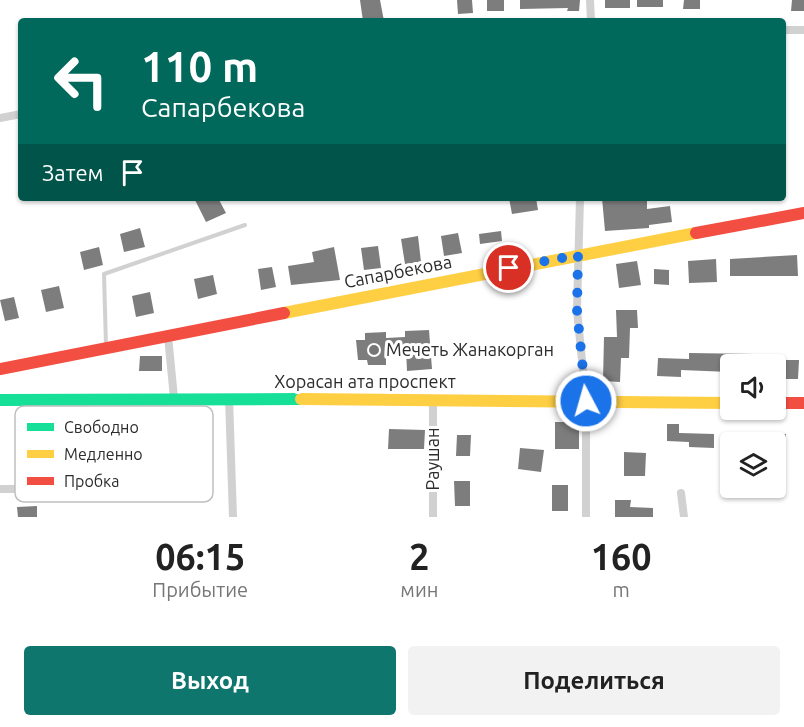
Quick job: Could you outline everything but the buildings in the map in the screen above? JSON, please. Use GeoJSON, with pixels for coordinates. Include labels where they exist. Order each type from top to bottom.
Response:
{"type":"FeatureCollection","features":[{"type":"Feature","properties":{"kind":"street"},"geometry":{"type":"LineString","coordinates":[[590,0],[591,18]]}},
{"type":"Feature","properties":{"kind":"street"},"geometry":{"type":"LineString","coordinates":[[786,30],[804,30]]}},
{"type":"Feature","properties":{"kind":"street"},"geometry":{"type":"LineString","coordinates":[[0,118],[18,115]]}},
{"type":"Feature","properties":{"kind":"street"},"geometry":{"type":"LineString","coordinates":[[580,201],[577,310],[586,401],[586,517]]}},
{"type":"Feature","properties":{"kind":"street","name":"Сапарбекова"},"geometry":{"type":"LineString","coordinates":[[0,369],[578,255],[804,213]]}},
{"type":"Feature","properties":{"kind":"street"},"geometry":{"type":"LineString","coordinates":[[168,336],[174,398]]}},
{"type":"Feature","properties":{"kind":"street"},"geometry":{"type":"LineString","coordinates":[[229,398],[232,517]]}},
{"type":"Feature","properties":{"kind":"street","name":"Хорасан ата проспект"},"geometry":{"type":"LineString","coordinates":[[0,400],[229,398],[720,403]]}},
{"type":"Feature","properties":{"kind":"street"},"geometry":{"type":"LineString","coordinates":[[85,399],[85,406]]}},
{"type":"Feature","properties":{"kind":"street","name":"Раушан"},"geometry":{"type":"LineString","coordinates":[[433,400],[434,517]]}},
{"type":"Feature","properties":{"kind":"street"},"geometry":{"type":"LineString","coordinates":[[786,403],[804,403]]}},
{"type":"Feature","properties":{"kind":"street"},"geometry":{"type":"LineString","coordinates":[[681,494],[684,517]]}},
{"type":"Feature","properties":{"kind":"lane"},"geometry":{"type":"LineString","coordinates":[[106,349],[104,274],[245,225]]}},
{"type":"Feature","properties":{"kind":"traffic: fast"},"geometry":{"type":"LineString","coordinates":[[0,400],[301,399]]}},
{"type":"Feature","properties":{"kind":"traffic: slow"},"geometry":{"type":"LineString","coordinates":[[284,313],[696,233]]}},
{"type":"Feature","properties":{"kind":"traffic: slow"},"geometry":{"type":"LineString","coordinates":[[301,399],[720,403]]}},
{"type":"Feature","properties":{"kind":"traffic: jam"},"geometry":{"type":"LineString","coordinates":[[696,233],[804,213]]}},
{"type":"Feature","properties":{"kind":"traffic: jam"},"geometry":{"type":"LineString","coordinates":[[0,369],[284,313]]}},
{"type":"Feature","properties":{"kind":"traffic: jam"},"geometry":{"type":"LineString","coordinates":[[786,403],[804,403]]}},
{"type":"Feature","properties":{"kind":"place","name":"Мечеть Жанакорган"},"geometry":{"type":"Point","coordinates":[374,350]}},
{"type":"Feature","properties":{"kind":"route"},"geometry":{"type":"LineString","coordinates":[[509,268],[578,255],[577,310],[586,401]]}}]}
